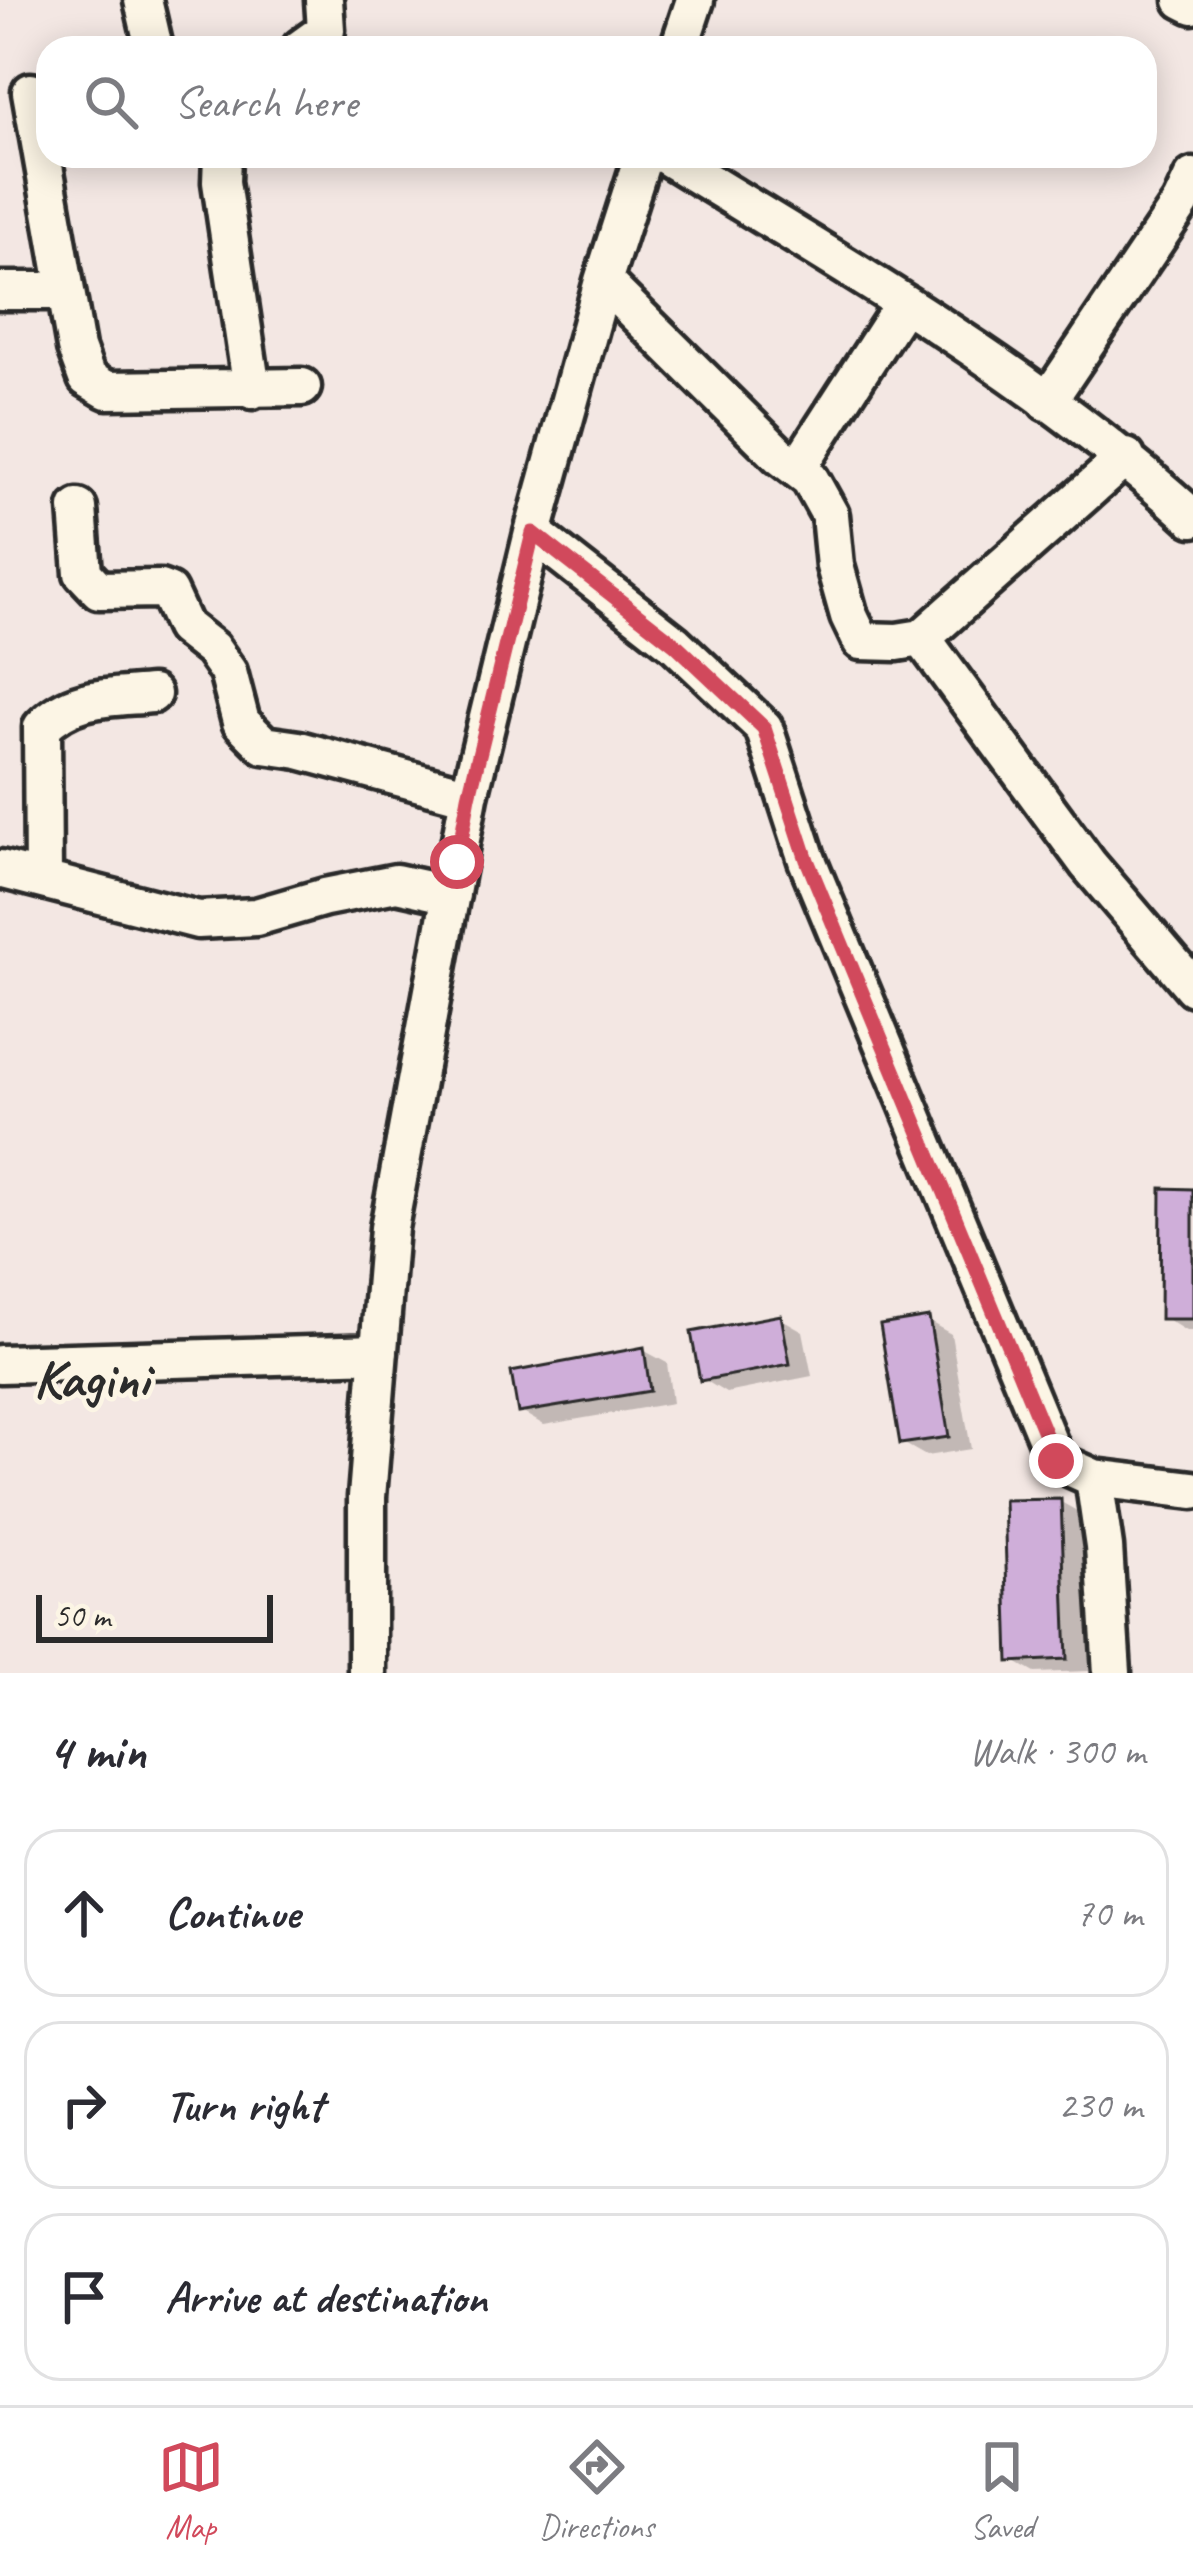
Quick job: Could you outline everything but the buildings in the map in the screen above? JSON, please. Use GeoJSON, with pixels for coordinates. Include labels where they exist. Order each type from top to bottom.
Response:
{"type":"FeatureCollection","features":[{"type":"Feature","properties":{"kind":"street"},"geometry":{"type":"LineString","coordinates":[[143,0],[151,36]]}},
{"type":"Feature","properties":{"kind":"street"},"geometry":{"type":"LineString","coordinates":[[318,36],[326,30],[324,0]]}},
{"type":"Feature","properties":{"kind":"street"},"geometry":{"type":"LineString","coordinates":[[683,36],[695,0]]}},
{"type":"Feature","properties":{"kind":"street"},"geometry":{"type":"LineString","coordinates":[[1184,0],[1193,5]]}},
{"type":"Feature","properties":{"kind":"street"},"geometry":{"type":"LineString","coordinates":[[26,92],[36,142]]}},
{"type":"Feature","properties":{"kind":"street"},"geometry":{"type":"LineString","coordinates":[[41,168],[76,348],[87,378],[106,390],[302,387]]}},
{"type":"Feature","properties":{"kind":"street"},"geometry":{"type":"LineString","coordinates":[[222,168],[252,390]]}},
{"type":"Feature","properties":{"kind":"street"},"geometry":{"type":"LineString","coordinates":[[367,1673],[368,1497],[389,1228],[469,796],[533,533],[639,168]]}},
{"type":"Feature","properties":{"kind":"street"},"geometry":{"type":"LineString","coordinates":[[685,168],[904,303],[1126,457],[1193,518]]}},
{"type":"Feature","properties":{"kind":"street"},"geometry":{"type":"LineString","coordinates":[[1047,403],[1189,196]]}},
{"type":"Feature","properties":{"kind":"street"},"geometry":{"type":"LineString","coordinates":[[603,281],[810,479],[830,515],[835,566],[861,641],[922,638],[1126,457]]}},
{"type":"Feature","properties":{"kind":"street"},"geometry":{"type":"LineString","coordinates":[[0,291],[66,291]]}},
{"type":"Feature","properties":{"kind":"street"},"geometry":{"type":"LineString","coordinates":[[797,469],[904,303]]}},
{"type":"Feature","properties":{"kind":"street"},"geometry":{"type":"LineString","coordinates":[[78,508],[82,573],[99,590],[168,592],[184,627],[212,649],[228,672],[241,722],[264,745],[469,796]]}},
{"type":"Feature","properties":{"kind":"street"},"geometry":{"type":"LineString","coordinates":[[533,533],[675,644],[764,728],[807,860],[1056,1461],[1094,1478],[1193,1490]]}},
{"type":"Feature","properties":{"kind":"street"},"geometry":{"type":"LineString","coordinates":[[922,638],[1088,864],[1193,987]]}},
{"type":"Feature","properties":{"kind":"street"},"geometry":{"type":"LineString","coordinates":[[43,879],[42,727],[58,710],[80,700],[152,694]]}},
{"type":"Feature","properties":{"kind":"street"},"geometry":{"type":"LineString","coordinates":[[0,869],[198,920],[256,917],[396,883],[451,895]]}},
{"type":"Feature","properties":{"kind":"street"},"geometry":{"type":"LineString","coordinates":[[0,1364],[379,1353]]}},
{"type":"Feature","properties":{"kind":"street"},"geometry":{"type":"LineString","coordinates":[[1094,1478],[1104,1547],[1112,1673]]}},
{"type":"Feature","properties":{"kind":"district","name":"Kagini"},"geometry":{"type":"Point","coordinates":[91,1379]}},
{"type":"Feature","properties":{"kind":"route"},"geometry":{"type":"LineString","coordinates":[[457,862],[533,533],[675,644],[764,728],[807,860],[1056,1461]]}}]}
